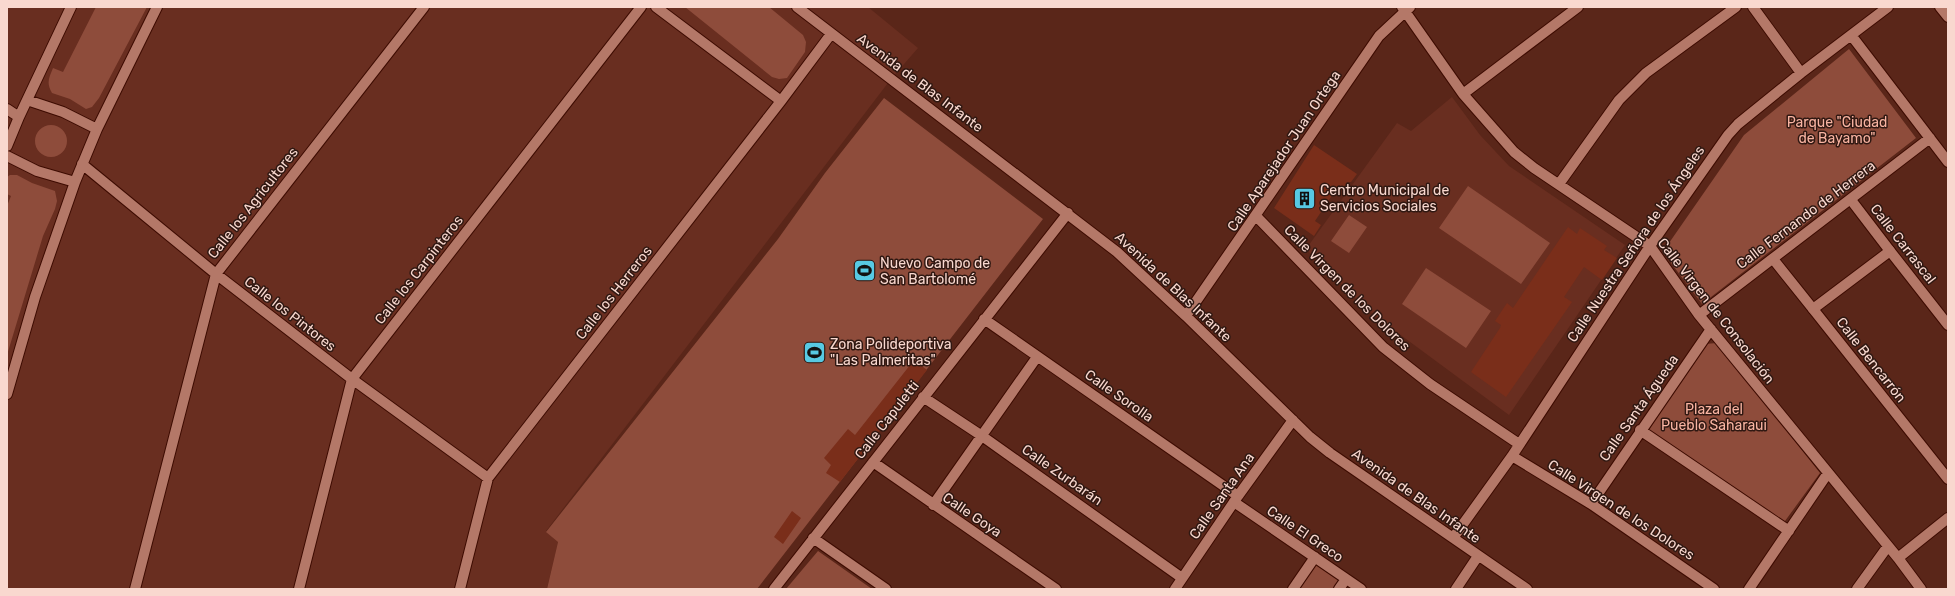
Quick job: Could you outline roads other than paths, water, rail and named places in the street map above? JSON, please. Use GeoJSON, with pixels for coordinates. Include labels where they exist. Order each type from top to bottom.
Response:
{"type":"FeatureCollection","features":[{"type":"Feature","properties":{"kind":"street"},"geometry":{"type":"LineString","coordinates":[[7,146],[71,7]]}},
{"type":"Feature","properties":{"kind":"street"},"geometry":{"type":"LineString","coordinates":[[7,394],[35,297],[75,182],[97,129],[157,7]]}},
{"type":"Feature","properties":{"kind":"street","name":"Calle los Agricultores"},"geometry":{"type":"LineString","coordinates":[[135,589],[216,274],[424,7]]}},
{"type":"Feature","properties":{"kind":"street","name":"Calle los Carpinteros"},"geometry":{"type":"LineString","coordinates":[[299,589],[352,379],[641,7]]}},
{"type":"Feature","properties":{"kind":"street"},"geometry":{"type":"LineString","coordinates":[[656,7],[781,101]]}},
{"type":"Feature","properties":{"kind":"street","name":"Avenida de Blas Infante"},"geometry":{"type":"LineString","coordinates":[[797,7],[1068,213],[1141,273],[1310,437],[1351,469],[1527,589]]}},
{"type":"Feature","properties":{"kind":"street"},"geometry":{"type":"LineString","coordinates":[[1463,94],[1578,7]]}},
{"type":"Feature","properties":{"kind":"street"},"geometry":{"type":"LineString","coordinates":[[1559,184],[1619,100],[1640,79],[1736,7]]}},
{"type":"Feature","properties":{"kind":"street"},"geometry":{"type":"LineString","coordinates":[[1753,7],[1801,73]]}},
{"type":"Feature","properties":{"kind":"street","name":"Calle Nuestra Señora de los Ángeles"},"geometry":{"type":"LineString","coordinates":[[1453,538],[1512,456],[1650,246],[1728,135],[1738,124],[1801,73],[1888,7]]}},
{"type":"Feature","properties":{"kind":"street"},"geometry":{"type":"LineString","coordinates":[[1940,7],[1948,17]]}},
{"type":"Feature","properties":{"kind":"street","name":"Calle Virgen de Consolación"},"geometry":{"type":"LineString","coordinates":[[1405,8],[1463,94],[1523,161],[1650,246],[1699,315],[1898,558],[1921,589]]}},
{"type":"Feature","properties":{"kind":"street","name":"Calle Aparejador Juan Ortega"},"geometry":{"type":"LineString","coordinates":[[1186,316],[1379,36],[1405,8]]}},
{"type":"Feature","properties":{"kind":"street","name":"Calle los Herreros"},"geometry":{"type":"LineString","coordinates":[[460,589],[488,478],[781,101],[831,34]]}},
{"type":"Feature","properties":{"kind":"street"},"geometry":{"type":"LineString","coordinates":[[1851,35],[1947,160]]}},
{"type":"Feature","properties":{"kind":"street"},"geometry":{"type":"LineString","coordinates":[[27,100],[63,112],[97,129]]}},
{"type":"Feature","properties":{"kind":"street"},"geometry":{"type":"LineString","coordinates":[[7,109],[19,118]]}},
{"type":"Feature","properties":{"kind":"street","name":"Calle Fernando de Herrera"},"geometry":{"type":"LineString","coordinates":[[1699,315],[1930,138]]}},
{"type":"Feature","properties":{"kind":"street"},"geometry":{"type":"LineString","coordinates":[[7,156],[37,171],[75,182]]}},
{"type":"Feature","properties":{"kind":"street","name":"Calle los Pintores"},"geometry":{"type":"LineString","coordinates":[[82,164],[216,274],[352,379],[488,478]]}},
{"type":"Feature","properties":{"kind":"street","name":"Calle Carrascal"},"geometry":{"type":"LineString","coordinates":[[1851,200],[1948,324]]}},
{"type":"Feature","properties":{"kind":"street","name":"Calle Capuletti"},"geometry":{"type":"LineString","coordinates":[[774,589],[1068,213]]}},
{"type":"Feature","properties":{"kind":"street","name":"Calle Virgen de los Dolores"},"geometry":{"type":"LineString","coordinates":[[1256,216],[1383,347],[1430,384],[1519,444]]}},
{"type":"Feature","properties":{"kind":"street"},"geometry":{"type":"LineString","coordinates":[[1813,309],[1890,251]]}},
{"type":"Feature","properties":{"kind":"street","name":"Calle Bencarrón"},"geometry":{"type":"LineString","coordinates":[[1773,259],[1948,479]]}},
{"type":"Feature","properties":{"kind":"street","name":"Calle Sorolla"},"geometry":{"type":"LineString","coordinates":[[984,319],[1236,499]]}},
{"type":"Feature","properties":{"kind":"street","name":"Calle Santa Águeda"},"geometry":{"type":"LineString","coordinates":[[1591,504],[1640,430],[1711,329]]}},
{"type":"Feature","properties":{"kind":"street"},"geometry":{"type":"LineString","coordinates":[[933,505],[1037,357]]}},
{"type":"Feature","properties":{"kind":"street","name":"Calle Zurbarán"},"geometry":{"type":"LineString","coordinates":[[923,397],[982,436],[1182,578]]}},
{"type":"Feature","properties":{"kind":"street","name":"Calle Santa Ana"},"geometry":{"type":"LineString","coordinates":[[1175,589],[1236,499],[1293,420]]}},
{"type":"Feature","properties":{"kind":"street"},"geometry":{"type":"LineString","coordinates":[[1640,430],[1789,531]]}},
{"type":"Feature","properties":{"kind":"street","name":"Calle Virgen de los Dolores"},"geometry":{"type":"LineString","coordinates":[[1512,456],[1591,504],[1714,589]]}},
{"type":"Feature","properties":{"kind":"street","name":"Calle Goya"},"geometry":{"type":"LineString","coordinates":[[873,462],[1056,589]]}},
{"type":"Feature","properties":{"kind":"street"},"geometry":{"type":"LineString","coordinates":[[1749,589],[1828,473]]}},
{"type":"Feature","properties":{"kind":"street","name":"Calle El Greco"},"geometry":{"type":"LineString","coordinates":[[1236,499],[1361,589]]}},
{"type":"Feature","properties":{"kind":"street"},"geometry":{"type":"LineString","coordinates":[[1898,558],[1948,518]]}},
{"type":"Feature","properties":{"kind":"street"},"geometry":{"type":"LineString","coordinates":[[813,538],[886,589]]}},
{"type":"Feature","properties":{"kind":"street"},"geometry":{"type":"LineString","coordinates":[[1857,589],[1888,546]]}},
{"type":"Feature","properties":{"kind":"street"},"geometry":{"type":"LineString","coordinates":[[1456,589],[1478,556]]}},
{"type":"Feature","properties":{"kind":"street"},"geometry":{"type":"LineString","coordinates":[[1293,589],[1315,557]]}},
{"type":"Feature","properties":{"kind":"street"},"geometry":{"type":"LineString","coordinates":[[1339,589],[1346,579]]}},
{"type":"Feature","properties":{"kind":"place","name":"Centro Municipal de Servicios Sociales"},"geometry":{"type":"Point","coordinates":[1305,198]}},
{"type":"Feature","properties":{"kind":"place","name":"Nuevo Campo de San Bartolomé"},"geometry":{"type":"Point","coordinates":[865,271]}},
{"type":"Feature","properties":{"kind":"place","name":"Zona Polideportiva \"Las Palmeritas\""},"geometry":{"type":"Point","coordinates":[815,352]}},
{"type":"Feature","properties":{"kind":"park label","name":"Parque \"Ciudad de Bayamo\""},"geometry":{"type":"Point","coordinates":[1837,130]}},
{"type":"Feature","properties":{"kind":"park label","name":"Plaza del Pueblo Saharaui"},"geometry":{"type":"Point","coordinates":[1714,418]}}]}
